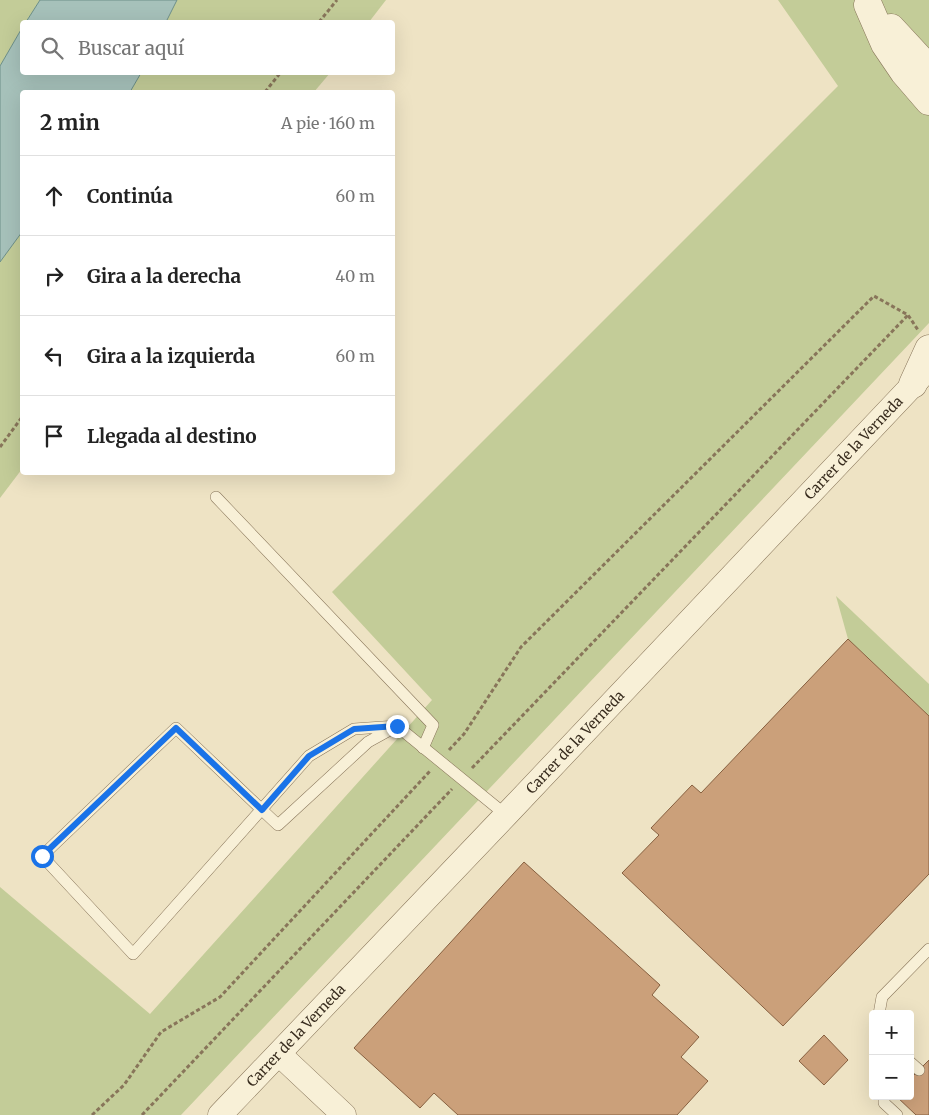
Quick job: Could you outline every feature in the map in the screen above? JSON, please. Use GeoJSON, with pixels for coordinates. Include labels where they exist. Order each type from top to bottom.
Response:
{"type":"FeatureCollection","features":[{"type":"Feature","properties":{"kind":"street"},"geometry":{"type":"LineString","coordinates":[[866,2],[929,69]]}},
{"type":"Feature","properties":{"kind":"street"},"geometry":{"type":"LineString","coordinates":[[866,2],[885,44],[904,72],[929,101]]}},
{"type":"Feature","properties":{"kind":"street"},"geometry":{"type":"LineString","coordinates":[[921,376],[924,340]]}},
{"type":"Feature","properties":{"kind":"street","name":"Carrer de la Verneda"},"geometry":{"type":"LineString","coordinates":[[220,1115],[921,376]]}},
{"type":"Feature","properties":{"kind":"street"},"geometry":{"type":"LineString","coordinates":[[279,1054],[344,1115]]}},
{"type":"Feature","properties":{"kind":"lane"},"geometry":{"type":"LineString","coordinates":[[216,497],[433,725],[423,748]]}},
{"type":"Feature","properties":{"kind":"lane"},"geometry":{"type":"LineString","coordinates":[[397,726],[368,742],[278,825],[262,810],[176,728],[42,856],[133,954],[262,810],[309,756],[354,729],[397,726],[506,815]]}},
{"type":"Feature","properties":{"kind":"lane"},"geometry":{"type":"LineString","coordinates":[[880,1010],[882,997],[929,949]]}},
{"type":"Feature","properties":{"kind":"lane"},"geometry":{"type":"LineString","coordinates":[[914,1066],[919,1070]]}},
{"type":"Feature","properties":{"kind":"lane"},"geometry":{"type":"LineString","coordinates":[[884,1100],[897,1115]]}},
{"type":"Feature","properties":{"kind":"path"},"geometry":{"type":"LineString","coordinates":[[321,20],[337,0]]}},
{"type":"Feature","properties":{"kind":"path"},"geometry":{"type":"LineString","coordinates":[[267,90],[279,75]]}},
{"type":"Feature","properties":{"kind":"path"},"geometry":{"type":"LineString","coordinates":[[92,1115],[124,1085],[161,1032],[220,997],[464,734],[521,647],[874,296],[908,315],[924,340]]}},
{"type":"Feature","properties":{"kind":"path"},"geometry":{"type":"LineString","coordinates":[[142,1115],[461,779],[908,315]]}},
{"type":"Feature","properties":{"kind":"path"},"geometry":{"type":"LineString","coordinates":[[0,447],[20,420]]}},
{"type":"Feature","properties":{"kind":"green space"},"geometry":{"type":"Polygon","coordinates":[[[0,0],[40,0],[27,20],[20,20],[20,31],[0,66],[0,0]]]}},
{"type":"Feature","properties":{"kind":"green space"},"geometry":{"type":"Polygon","coordinates":[[[177,0],[386,0],[371,20],[167,20],[177,0]]]}},
{"type":"Feature","properties":{"kind":"green space"},"geometry":{"type":"Polygon","coordinates":[[[778,0],[929,0],[929,323],[181,1115],[0,1115],[0,887],[150,1014],[432,700],[332,592],[838,86],[778,0]]]}},
{"type":"Feature","properties":{"kind":"green space"},"geometry":{"type":"Polygon","coordinates":[[[140,75],[328,75],[316,90],[131,90],[140,75]]]}},
{"type":"Feature","properties":{"kind":"green space"},"geometry":{"type":"Polygon","coordinates":[[[20,235],[20,472],[0,498],[0,262],[20,235]]]}},
{"type":"Feature","properties":{"kind":"green space"},"geometry":{"type":"Polygon","coordinates":[[[836,596],[929,684],[929,716],[848,639],[836,596]]]}},
{"type":"Feature","properties":{"kind":"water"},"geometry":{"type":"Polygon","coordinates":[[[40,0],[177,0],[167,20],[27,20],[40,0]]]}},
{"type":"Feature","properties":{"kind":"water"},"geometry":{"type":"Polygon","coordinates":[[[20,31],[20,75],[140,75],[131,90],[20,90],[20,235],[0,262],[0,66],[20,31]]]}},
{"type":"Feature","properties":{"kind":"building"},"geometry":{"type":"Polygon","coordinates":[[[848,639],[929,716],[929,874],[783,1026],[622,873],[659,835],[651,828],[692,785],[701,793],[848,639]]]}},
{"type":"Feature","properties":{"kind":"building"},"geometry":{"type":"Polygon","coordinates":[[[524,862],[660,985],[652,995],[699,1037],[681,1057],[708,1081],[677,1115],[458,1115],[434,1093],[420,1108],[354,1048],[524,862]]]}},
{"type":"Feature","properties":{"kind":"building"},"geometry":{"type":"Polygon","coordinates":[[[824,1035],[848,1060],[824,1085],[799,1061],[824,1035]]]}},
{"type":"Feature","properties":{"kind":"building"},"geometry":{"type":"Polygon","coordinates":[[[929,1060],[929,1115],[916,1115],[900,1100],[914,1100],[914,1075],[929,1060]]]}},
{"type":"Feature","properties":{"kind":"route"},"geometry":{"type":"LineString","coordinates":[[42,856],[176,728],[262,810],[309,756],[354,729],[397,726]]}}]}
